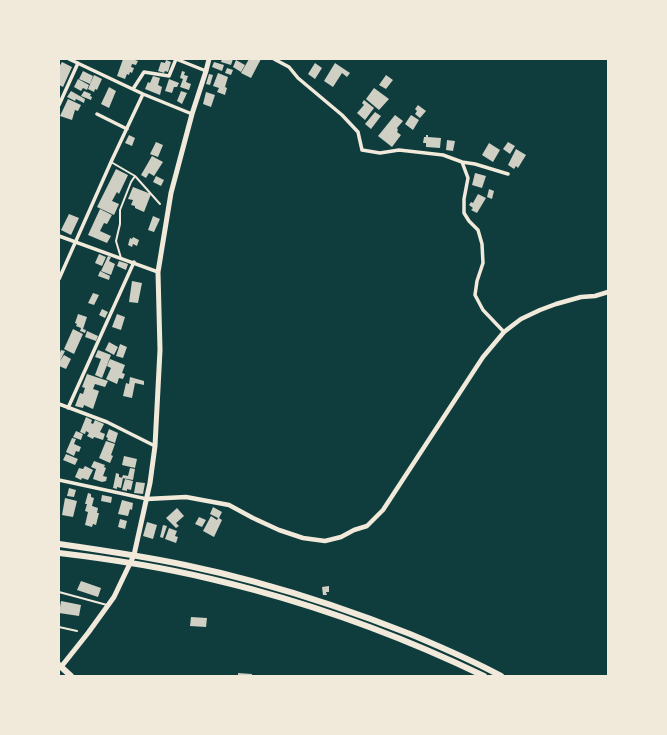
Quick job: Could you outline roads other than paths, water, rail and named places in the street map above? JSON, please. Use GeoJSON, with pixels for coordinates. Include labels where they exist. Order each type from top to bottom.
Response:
{"type":"FeatureCollection","features":[{"type":"Feature","properties":{"kind":"highway"},"geometry":{"type":"LineString","coordinates":[[59,544],[185,565],[274,587],[388,625],[444,648],[501,676]]}},
{"type":"Feature","properties":{"kind":"highway"},"geometry":{"type":"LineString","coordinates":[[59,553],[114,560],[210,578],[274,595],[391,635],[449,659],[484,676]]}},
{"type":"Feature","properties":{"kind":"highway"},"geometry":{"type":"LineString","coordinates":[[59,666],[71,676]]}},
{"type":"Feature","properties":{"kind":"main road"},"geometry":{"type":"LineString","coordinates":[[59,666],[88,633],[108,606],[114,597],[134,555],[150,483],[154,446],[160,350],[158,272],[171,193],[192,114],[209,59]]}},
{"type":"Feature","properties":{"kind":"street"},"geometry":{"type":"LineString","coordinates":[[69,59],[143,94],[192,114]]}},
{"type":"Feature","properties":{"kind":"street"},"geometry":{"type":"LineString","coordinates":[[133,89],[144,72],[169,76],[176,59],[206,71]]}},
{"type":"Feature","properties":{"kind":"street"},"geometry":{"type":"LineString","coordinates":[[274,59],[289,67],[298,78],[342,115],[358,132],[362,150],[380,153],[399,150],[443,155],[462,162],[475,164],[508,174]]}},
{"type":"Feature","properties":{"kind":"street"},"geometry":{"type":"LineString","coordinates":[[59,105],[78,63]]}},
{"type":"Feature","properties":{"kind":"street"},"geometry":{"type":"LineString","coordinates":[[59,279],[143,94]]}},
{"type":"Feature","properties":{"kind":"street"},"geometry":{"type":"LineString","coordinates":[[97,114],[127,129]]}},
{"type":"Feature","properties":{"kind":"street"},"geometry":{"type":"LineString","coordinates":[[462,162],[468,178],[464,199],[464,213],[469,221],[478,230],[482,244],[483,263],[477,281],[475,295],[483,310],[504,332]]}},
{"type":"Feature","properties":{"kind":"street"},"geometry":{"type":"LineString","coordinates":[[59,236],[158,272]]}},
{"type":"Feature","properties":{"kind":"street"},"geometry":{"type":"LineString","coordinates":[[68,408],[134,262]]}},
{"type":"Feature","properties":{"kind":"street"},"geometry":{"type":"LineString","coordinates":[[59,480],[147,499],[186,497],[229,505],[252,518],[279,530],[303,538],[325,541],[341,537],[354,530],[367,526],[383,510],[483,357],[504,332],[521,319],[540,310],[581,297],[595,296],[608,292]]}},
{"type":"Feature","properties":{"kind":"street"},"geometry":{"type":"LineString","coordinates":[[59,404],[108,422],[154,446]]}},
{"type":"Feature","properties":{"kind":"lane"},"geometry":{"type":"LineString","coordinates":[[112,162],[135,176],[160,204]]}},
{"type":"Feature","properties":{"kind":"lane"},"geometry":{"type":"LineString","coordinates":[[121,258],[116,241],[120,224],[120,210],[131,182],[135,176]]}},
{"type":"Feature","properties":{"kind":"lane"},"geometry":{"type":"LineString","coordinates":[[59,592],[108,606]]}},
{"type":"Feature","properties":{"kind":"lane"},"geometry":{"type":"LineString","coordinates":[[59,627],[77,631]]}}]}
